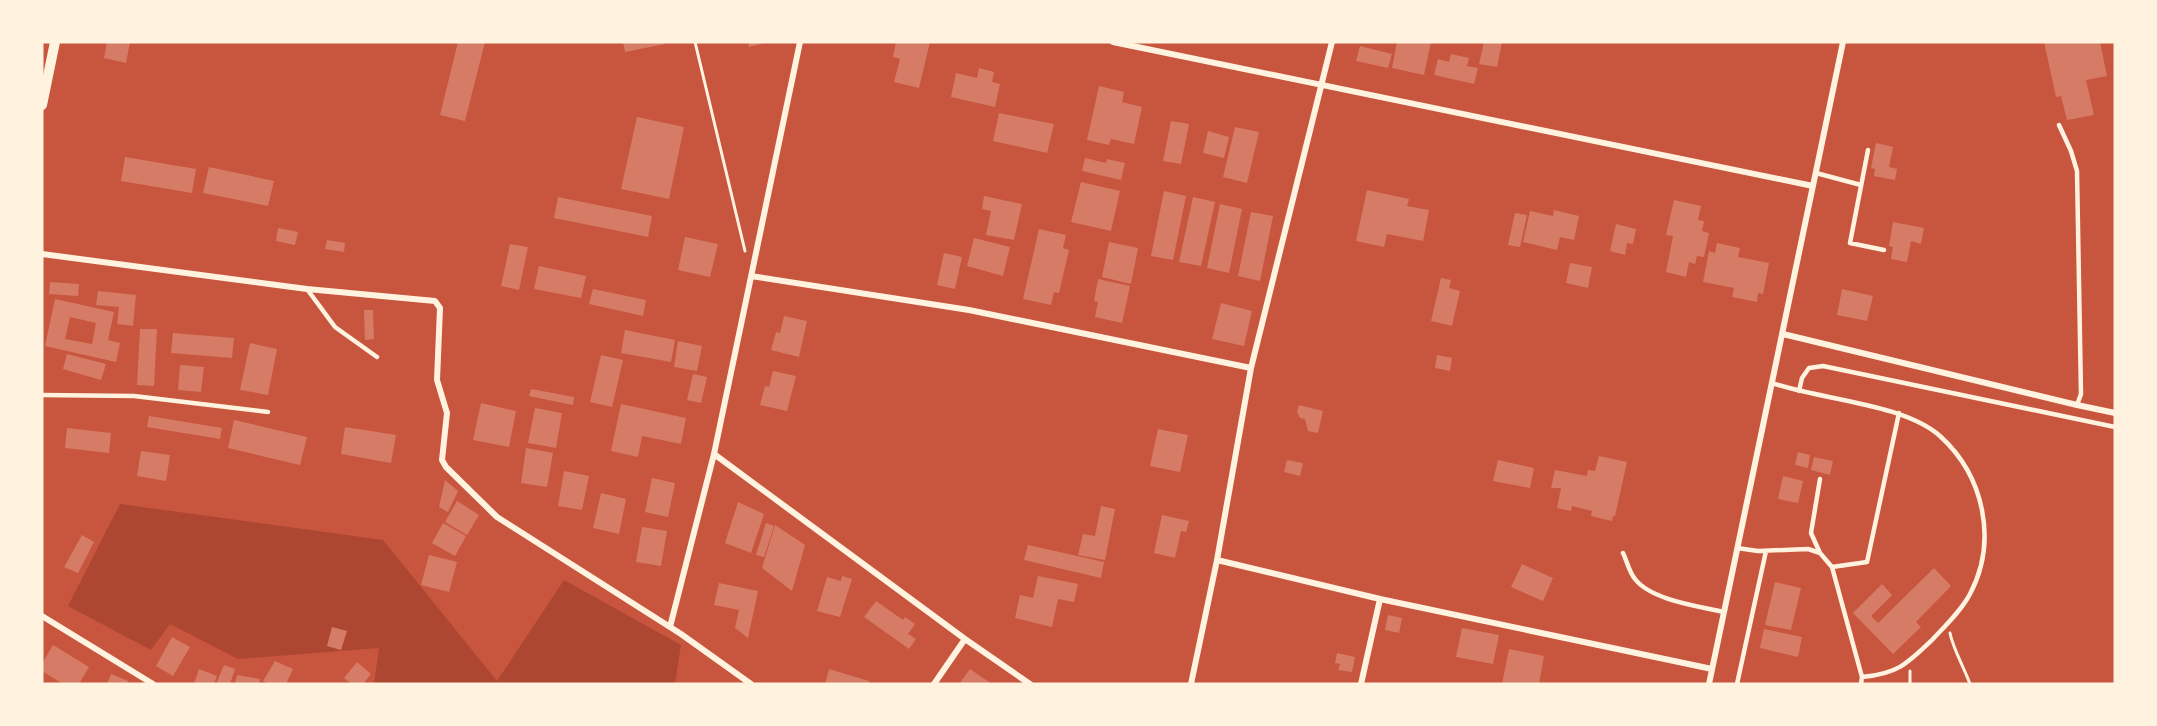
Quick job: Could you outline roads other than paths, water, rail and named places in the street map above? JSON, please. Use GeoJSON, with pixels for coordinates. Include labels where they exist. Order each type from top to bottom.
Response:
{"type":"FeatureCollection","features":[{"type":"Feature","properties":{"kind":"street"},"geometry":{"type":"LineString","coordinates":[[42,105],[56,42]]}},
{"type":"Feature","properties":{"kind":"street"},"geometry":{"type":"LineString","coordinates":[[670,627],[714,454],[800,42]]}},
{"type":"Feature","properties":{"kind":"street"},"geometry":{"type":"LineString","coordinates":[[1113,42],[1813,186]]}},
{"type":"Feature","properties":{"kind":"street"},"geometry":{"type":"LineString","coordinates":[[1191,684],[1217,560],[1251,368],[1332,42]]}},
{"type":"Feature","properties":{"kind":"street"},"geometry":{"type":"LineString","coordinates":[[1709,684],[1843,42]]}},
{"type":"Feature","properties":{"kind":"street"},"geometry":{"type":"LineString","coordinates":[[42,254],[307,289],[435,301],[441,308],[437,380],[447,413],[442,460],[446,467],[497,517],[670,627],[751,684]]}},
{"type":"Feature","properties":{"kind":"street"},"geometry":{"type":"LineString","coordinates":[[751,276],[969,310],[1251,368]]}},
{"type":"Feature","properties":{"kind":"street"},"geometry":{"type":"LineString","coordinates":[[1783,334],[2077,405],[2115,412]]}},
{"type":"Feature","properties":{"kind":"street"},"geometry":{"type":"LineString","coordinates":[[714,454],[965,639],[1030,684]]}},
{"type":"Feature","properties":{"kind":"street"},"geometry":{"type":"LineString","coordinates":[[1217,560],[1380,599],[1712,669]]}},
{"type":"Feature","properties":{"kind":"street"},"geometry":{"type":"LineString","coordinates":[[1361,684],[1380,599]]}},
{"type":"Feature","properties":{"kind":"street"},"geometry":{"type":"LineString","coordinates":[[42,616],[153,684]]}},
{"type":"Feature","properties":{"kind":"street"},"geometry":{"type":"LineString","coordinates":[[934,684],[965,639]]}},
{"type":"Feature","properties":{"kind":"lane"},"geometry":{"type":"LineString","coordinates":[[2059,125],[2071,151],[2078,180],[2081,394],[2077,405]]}},
{"type":"Feature","properties":{"kind":"lane"},"geometry":{"type":"LineString","coordinates":[[1868,150],[1850,243],[1884,250]]}},
{"type":"Feature","properties":{"kind":"lane"},"geometry":{"type":"LineString","coordinates":[[1816,173],[1861,185]]}},
{"type":"Feature","properties":{"kind":"lane"},"geometry":{"type":"LineString","coordinates":[[307,289],[335,327],[377,357]]}},
{"type":"Feature","properties":{"kind":"lane"},"geometry":{"type":"LineString","coordinates":[[1799,391],[1802,378],[1809,368],[1823,366],[2115,427]]}},
{"type":"Feature","properties":{"kind":"lane"},"geometry":{"type":"LineString","coordinates":[[1772,383],[1899,413],[1938,435],[1955,452],[1978,493],[1984,520],[1985,546],[1979,572],[1969,596],[1948,623],[1899,669],[1880,676],[1862,678]]}},
{"type":"Feature","properties":{"kind":"lane"},"geometry":{"type":"LineString","coordinates":[[42,394],[134,396],[268,412]]}},
{"type":"Feature","properties":{"kind":"lane"},"geometry":{"type":"LineString","coordinates":[[1832,567],[1867,562],[1899,413]]}},
{"type":"Feature","properties":{"kind":"lane"},"geometry":{"type":"LineString","coordinates":[[1820,479],[1811,533],[1820,553],[1832,567],[1862,678],[1861,684]]}},
{"type":"Feature","properties":{"kind":"lane"},"geometry":{"type":"LineString","coordinates":[[1737,548],[1766,551],[1809,549],[1820,553]]}},
{"type":"Feature","properties":{"kind":"lane"},"geometry":{"type":"LineString","coordinates":[[1737,684],[1766,551]]}},
{"type":"Feature","properties":{"kind":"lane"},"geometry":{"type":"LineString","coordinates":[[1623,553],[1633,577],[1642,587],[1657,595],[1724,612]]}}]}
